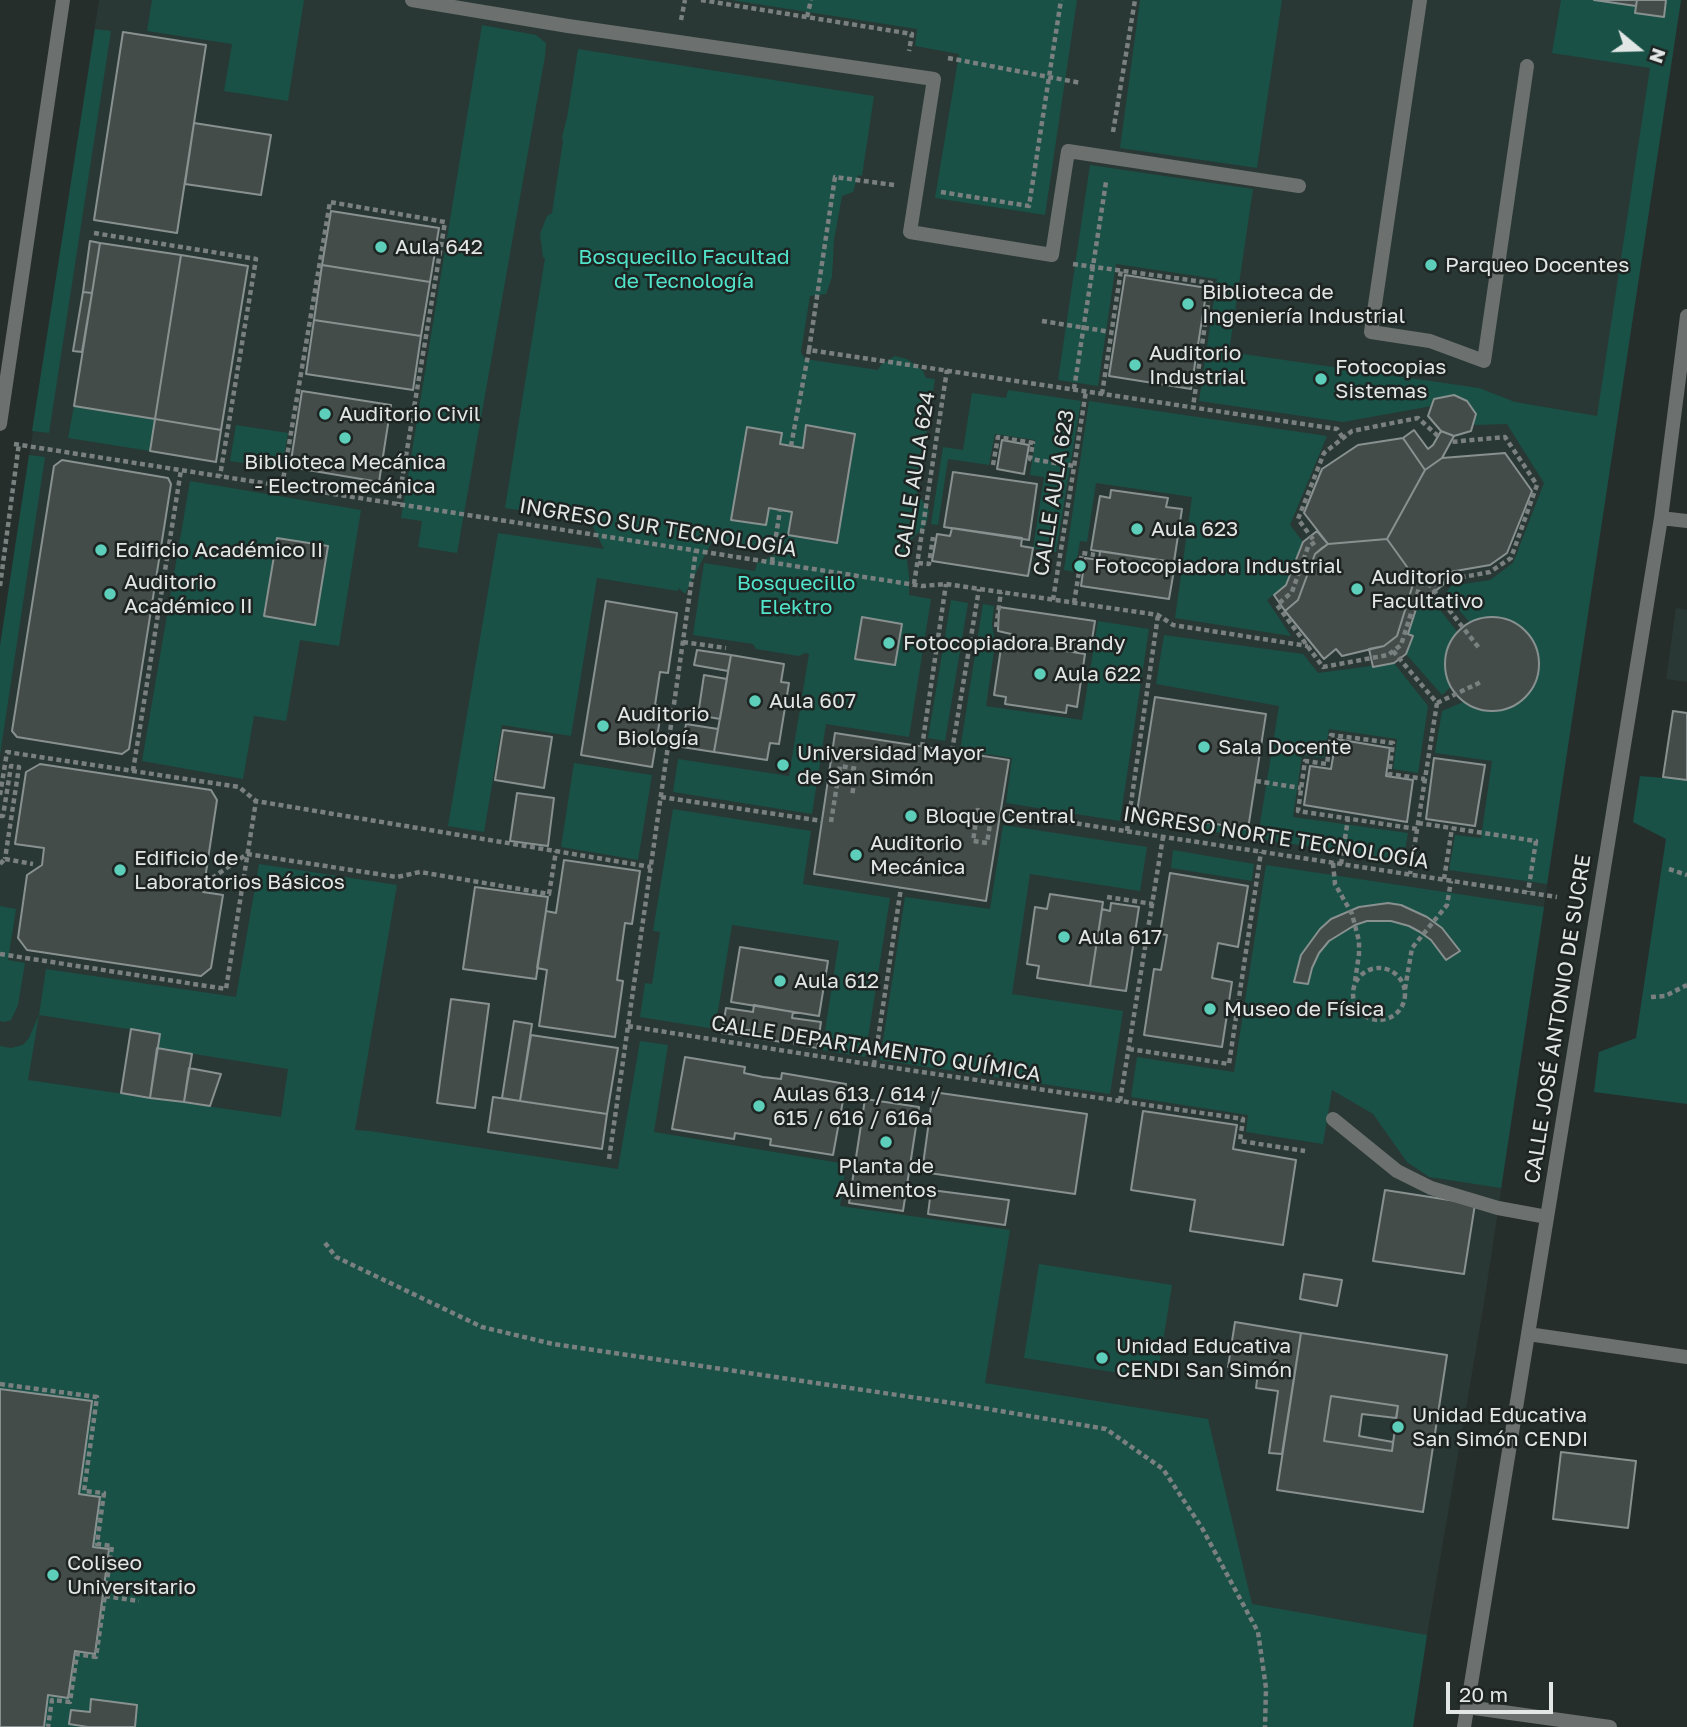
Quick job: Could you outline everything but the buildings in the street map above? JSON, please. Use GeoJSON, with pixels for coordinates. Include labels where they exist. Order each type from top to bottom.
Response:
{"type":"FeatureCollection","features":[{"type":"Feature","properties":{"kind":"street"},"geometry":{"type":"LineString","coordinates":[[0,424],[63,0]]}},
{"type":"Feature","properties":{"kind":"street"},"geometry":{"type":"LineString","coordinates":[[412,0],[555,24],[934,79],[910,232],[1052,256],[1068,151],[1299,186]]}},
{"type":"Feature","properties":{"kind":"street"},"geometry":{"type":"LineString","coordinates":[[1420,0],[1371,332],[1430,341],[1484,361],[1527,66]]}},
{"type":"Feature","properties":{"kind":"street","name":"CALLE JOSÉ ANTONIO DE SUCRE"},"geometry":{"type":"LineString","coordinates":[[1464,1727],[1661,518],[1687,316]]}},
{"type":"Feature","properties":{"kind":"street"},"geometry":{"type":"LineString","coordinates":[[1661,518],[1687,521]]}},
{"type":"Feature","properties":{"kind":"street"},"geometry":{"type":"LineString","coordinates":[[1333,1119],[1397,1171],[1432,1188],[1498,1208],[1547,1217]]}},
{"type":"Feature","properties":{"kind":"street"},"geometry":{"type":"LineString","coordinates":[[1528,1334],[1687,1357]]}},
{"type":"Feature","properties":{"kind":"street"},"geometry":{"type":"LineString","coordinates":[[1467,1707],[1610,1727]]}},
{"type":"Feature","properties":{"kind":"path"},"geometry":{"type":"LineString","coordinates":[[701,0],[912,34],[909,51]]}},
{"type":"Feature","properties":{"kind":"path"},"geometry":{"type":"LineString","coordinates":[[807,17],[811,0]]}},
{"type":"Feature","properties":{"kind":"path"},"geometry":{"type":"LineString","coordinates":[[791,446],[809,350],[835,177],[1029,206],[1061,0]]}},
{"type":"Feature","properties":{"kind":"path"},"geometry":{"type":"LineString","coordinates":[[1073,389],[1135,0]]}},
{"type":"Feature","properties":{"kind":"path"},"geometry":{"type":"LineString","coordinates":[[948,58],[1081,83]]}},
{"type":"Feature","properties":{"kind":"path"},"geometry":{"type":"LineString","coordinates":[[282,486],[330,202],[445,222],[398,504]]}},
{"type":"Feature","properties":{"kind":"path"},"geometry":{"type":"LineString","coordinates":[[94,233],[256,259],[220,476]]}},
{"type":"Feature","properties":{"kind":"path"},"geometry":{"type":"LineString","coordinates":[[1062,262],[1211,283],[1193,407]]}},
{"type":"Feature","properties":{"kind":"path"},"geometry":{"type":"LineString","coordinates":[[1102,394],[1121,270]]}},
{"type":"Feature","properties":{"kind":"path"},"geometry":{"type":"LineString","coordinates":[[1042,321],[1111,332]]}},
{"type":"Feature","properties":{"kind":"path"},"geometry":{"type":"LineString","coordinates":[[809,350],[1337,429],[1343,438]]}},
{"type":"Feature","properties":{"kind":"path","name":"CALLE AULA 624"},"geometry":{"type":"LineString","coordinates":[[914,584],[947,370]]}},
{"type":"Feature","properties":{"kind":"path","name":"CALLE AULA 623"},"geometry":{"type":"LineString","coordinates":[[1054,600],[1086,391]]}},
{"type":"Feature","properties":{"kind":"path"},"geometry":{"type":"LineString","coordinates":[[1438,436],[1418,418],[1352,431],[1324,453],[1298,519],[1315,542],[1308,547],[1292,592],[1277,605],[1323,667],[1388,655],[1401,645],[1420,585],[1490,572],[1511,558],[1537,485],[1505,436],[1451,442]]}},
{"type":"Feature","properties":{"kind":"path"},"geometry":{"type":"LineString","coordinates":[[993,465],[998,437],[1033,443],[1030,459],[1074,466]]}},
{"type":"Feature","properties":{"kind":"path","name":"INGRESO SUR TECNOLOGÍA"},"geometry":{"type":"LineString","coordinates":[[9,443],[922,586],[946,584],[1158,615],[1173,625],[1308,646]]}},
{"type":"Feature","properties":{"kind":"path"},"geometry":{"type":"LineString","coordinates":[[133,771],[181,470]]}},
{"type":"Feature","properties":{"kind":"path"},"geometry":{"type":"LineString","coordinates":[[772,562],[780,510]]}},
{"type":"Feature","properties":{"kind":"path"},"geometry":{"type":"LineString","coordinates":[[918,563],[929,565],[933,537]]}},
{"type":"Feature","properties":{"kind":"path"},"geometry":{"type":"LineString","coordinates":[[609,1159],[696,550]]}},
{"type":"Feature","properties":{"kind":"path"},"geometry":{"type":"LineString","coordinates":[[1074,603],[1083,553],[1096,555]]}},
{"type":"Feature","properties":{"kind":"path"},"geometry":{"type":"LineString","coordinates":[[1428,583],[1479,648]]}},
{"type":"Feature","properties":{"kind":"path"},"geometry":{"type":"LineString","coordinates":[[922,747],[946,584]]}},
{"type":"Feature","properties":{"kind":"path"},"geometry":{"type":"LineString","coordinates":[[952,751],[979,589]]}},
{"type":"Feature","properties":{"kind":"path"},"geometry":{"type":"LineString","coordinates":[[996,626],[1000,592]]}},
{"type":"Feature","properties":{"kind":"path"},"geometry":{"type":"LineString","coordinates":[[1127,831],[1158,615]]}},
{"type":"Feature","properties":{"kind":"path"},"geometry":{"type":"LineString","coordinates":[[683,642],[726,649]]}},
{"type":"Feature","properties":{"kind":"path"},"geometry":{"type":"LineString","coordinates":[[1393,651],[1437,703],[1410,874]]}},
{"type":"Feature","properties":{"kind":"path"},"geometry":{"type":"LineString","coordinates":[[1437,703],[1483,681]]}},
{"type":"Feature","properties":{"kind":"path"},"geometry":{"type":"LineString","coordinates":[[1425,779],[1389,774],[1393,743],[1331,735],[1327,764],[1305,761],[1298,811],[1348,819],[1452,828],[1536,841],[1528,892]]}},
{"type":"Feature","properties":{"kind":"path"},"geometry":{"type":"LineString","coordinates":[[0,795],[6,752],[239,787],[256,802],[651,867]]}},
{"type":"Feature","properties":{"kind":"path"},"geometry":{"type":"LineString","coordinates":[[0,816],[3,816],[11,766],[19,767],[5,859],[0,864]]}},
{"type":"Feature","properties":{"kind":"path"},"geometry":{"type":"LineString","coordinates":[[831,822],[840,766],[857,769],[852,795]]}},
{"type":"Feature","properties":{"kind":"path"},"geometry":{"type":"LineString","coordinates":[[1256,781],[1301,788]]}},
{"type":"Feature","properties":{"kind":"path"},"geometry":{"type":"LineString","coordinates":[[661,797],[822,821]]}},
{"type":"Feature","properties":{"kind":"path"},"geometry":{"type":"LineString","coordinates":[[0,954],[226,989],[256,802]]}},
{"type":"Feature","properties":{"kind":"path"},"geometry":{"type":"LineString","coordinates":[[978,808],[973,841],[987,843],[990,824]]}},
{"type":"Feature","properties":{"kind":"path","name":"INGRESO NORTE TECNOLOGÍA"},"geometry":{"type":"LineString","coordinates":[[1001,812],[1557,897]]}},
{"type":"Feature","properties":{"kind":"path"},"geometry":{"type":"LineString","coordinates":[[1341,864],[1348,819]]}},
{"type":"Feature","properties":{"kind":"path"},"geometry":{"type":"LineString","coordinates":[[1444,879],[1452,828]]}},
{"type":"Feature","properties":{"kind":"path"},"geometry":{"type":"LineString","coordinates":[[1120,1101],[1163,837]]}},
{"type":"Feature","properties":{"kind":"path"},"geometry":{"type":"LineString","coordinates":[[205,883],[247,854],[397,877],[419,872],[549,894],[556,852]]}},
{"type":"Feature","properties":{"kind":"path"},"geometry":{"type":"LineString","coordinates":[[1129,1049],[1229,1064],[1261,852]]}},
{"type":"Feature","properties":{"kind":"path"},"geometry":{"type":"LineString","coordinates":[[5,859],[33,864]]}},
{"type":"Feature","properties":{"kind":"path"},"geometry":{"type":"LineString","coordinates":[[1333,863],[1335,884],[1352,914],[1359,941],[1352,998],[1359,1013],[1374,1021],[1383,1021],[1397,1013],[1405,998],[1412,947],[1447,905],[1451,881]]}},
{"type":"Feature","properties":{"kind":"path"},"geometry":{"type":"LineString","coordinates":[[1669,869],[1687,875]]}},
{"type":"Feature","properties":{"kind":"path"},"geometry":{"type":"LineString","coordinates":[[874,1065],[901,888]]}},
{"type":"Feature","properties":{"kind":"path"},"geometry":{"type":"LineString","coordinates":[[1108,897],[1153,904]]}},
{"type":"Feature","properties":{"kind":"path"},"geometry":{"type":"LineString","coordinates":[[1355,982],[1367,970],[1382,968],[1397,975],[1405,990]]}},
{"type":"Feature","properties":{"kind":"path"},"geometry":{"type":"LineString","coordinates":[[1651,997],[1665,996],[1687,985]]}},
{"type":"Feature","properties":{"kind":"path","name":"CALLE DEPARTAMENTO QUÍMICA"},"geometry":{"type":"LineString","coordinates":[[628,1026],[1243,1119],[1240,1142],[1305,1151]]}},
{"type":"Feature","properties":{"kind":"path"},"geometry":{"type":"LineString","coordinates":[[325,1243],[336,1257],[482,1327],[553,1344],[965,1405],[1106,1429],[1163,1469],[1202,1528],[1258,1632],[1266,1688],[1265,1727]]}},
{"type":"Feature","properties":{"kind":"path"},"geometry":{"type":"LineString","coordinates":[[0,1384],[97,1397],[84,1491],[104,1493],[97,1544],[112,1546],[96,1657],[77,1654],[70,1702],[52,1700],[48,1727]]}},
{"type":"Feature","properties":{"kind":"path"},"geometry":{"type":"LineString","coordinates":[[105,1595],[139,1601]]}},
{"type":"Feature","properties":{"kind":"shaded area","name":"Universidad Mayor de San Simón"},"geometry":{"type":"Polygon","coordinates":[[[99,0],[1681,0],[1484,1303],[1413,1727],[0,1727],[0,646],[99,0]]]}},
{"type":"Feature","properties":{"kind":"shaded area"},"geometry":{"type":"Polygon","coordinates":[[[1676,608],[1687,610],[1687,682],[1666,679],[1676,608]]]}},
{"type":"Feature","properties":{"kind":"green space"},"geometry":{"type":"Polygon","coordinates":[[[152,0],[304,0],[288,101],[224,91],[232,44],[147,31],[152,0]]]}},
{"type":"Feature","properties":{"kind":"green space"},"geometry":{"type":"Polygon","coordinates":[[[731,0],[1077,0],[1045,215],[935,198],[959,54],[915,46],[917,29],[731,0]]]}},
{"type":"Feature","properties":{"kind":"green space"},"geometry":{"type":"Polygon","coordinates":[[[1140,0],[1282,0],[1257,168],[1120,148],[1140,0]]]}},
{"type":"Feature","properties":{"kind":"green space"},"geometry":{"type":"Polygon","coordinates":[[[1561,0],[1597,0],[1637,5],[1636,13],[1664,17],[1666,0],[1681,0],[1547,884],[1449,870],[1455,835],[1481,838],[1492,761],[1435,753],[1442,711],[1468,700],[1482,706],[1497,707],[1524,693],[1532,680],[1534,652],[1529,640],[1520,630],[1497,620],[1484,620],[1472,625],[1447,596],[1451,586],[1490,580],[1513,563],[1544,483],[1507,424],[1473,425],[1476,414],[1467,401],[1454,395],[1432,406],[1343,422],[1199,401],[1217,279],[1116,264],[1098,386],[1058,380],[1090,165],[1253,189],[1229,352],[1479,388],[1515,402],[1597,416],[1650,68],[1552,53],[1561,0]]]}},
{"type":"Feature","properties":{"kind":"green space"},"geometry":{"type":"Polygon","coordinates":[[[482,25],[536,35],[546,43],[457,553],[418,547],[422,521],[401,518],[482,25]]]}},
{"type":"Feature","properties":{"kind":"green space"},"geometry":{"type":"Polygon","coordinates":[[[95,29],[111,31],[49,433],[32,431],[95,29]]]}},
{"type":"Feature","properties":{"kind":"green space"},"geometry":{"type":"Polygon","coordinates":[[[578,49],[874,96],[862,176],[858,175],[853,192],[842,196],[834,240],[832,277],[826,294],[810,296],[801,352],[805,359],[878,370],[895,356],[907,359],[923,371],[926,378],[935,379],[917,495],[929,511],[926,525],[909,542],[907,560],[909,595],[931,599],[909,737],[826,724],[812,814],[673,792],[678,759],[789,776],[809,654],[799,656],[756,649],[753,644],[693,635],[704,563],[755,571],[757,563],[781,552],[712,541],[685,594],[679,588],[678,591],[597,578],[571,736],[502,725],[484,832],[448,826],[498,533],[604,549],[590,521],[505,508],[545,258],[540,234],[547,216],[552,213],[578,49]]]}},
{"type":"Feature","properties":{"kind":"green space"},"geometry":{"type":"Polygon","coordinates":[[[1008,390],[1081,401],[1056,552],[1033,548],[1044,477],[1030,475],[1035,440],[995,434],[989,465],[948,459],[938,525],[931,524],[943,447],[963,450],[972,393],[1006,398],[1008,390]]]}},
{"type":"Feature","properties":{"kind":"green space"},"geometry":{"type":"Polygon","coordinates":[[[1089,401],[1327,436],[1290,525],[1303,542],[1286,585],[1267,600],[1291,636],[1175,618],[1192,497],[1096,483],[1087,542],[1080,541],[1075,572],[1064,570],[1089,401]]]}},
{"type":"Feature","properties":{"kind":"green space"},"geometry":{"type":"Polygon","coordinates":[[[74,406],[155,419],[150,451],[68,438],[74,406]]]}},
{"type":"Feature","properties":{"kind":"green space"},"geometry":{"type":"Polygon","coordinates":[[[236,425],[288,433],[282,469],[230,461],[236,425]]]}},
{"type":"Feature","properties":{"kind":"green space"},"geometry":{"type":"Polygon","coordinates":[[[29,455],[45,457],[0,755],[0,646],[29,455]]]}},
{"type":"Feature","properties":{"kind":"green space"},"geometry":{"type":"Polygon","coordinates":[[[190,481],[361,510],[339,646],[300,640],[286,721],[254,716],[243,779],[142,761],[190,481]]]}},
{"type":"Feature","properties":{"kind":"green space"},"geometry":{"type":"Polygon","coordinates":[[[1429,596],[1459,634],[1451,647],[1448,662],[1454,684],[1442,695],[1406,654],[1413,636],[1408,634],[1417,606],[1429,596]]]}},
{"type":"Feature","properties":{"kind":"green space"},"geometry":{"type":"Polygon","coordinates":[[[951,600],[968,603],[945,741],[928,738],[951,600]]]}},
{"type":"Feature","properties":{"kind":"green space"},"geometry":{"type":"Polygon","coordinates":[[[983,604],[994,606],[992,624],[995,644],[986,706],[1082,720],[1098,621],[1149,629],[1120,821],[1006,803],[1012,758],[960,750],[983,604]]]}},
{"type":"Feature","properties":{"kind":"green space"},"geometry":{"type":"Polygon","coordinates":[[[1164,635],[1303,654],[1318,673],[1394,663],[1428,706],[1418,773],[1393,769],[1397,739],[1329,729],[1324,758],[1302,755],[1293,817],[1408,833],[1403,861],[1156,823],[1157,815],[1259,830],[1279,706],[1156,684],[1164,635]]]}},
{"type":"Feature","properties":{"kind":"green space"},"geometry":{"type":"Polygon","coordinates":[[[574,763],[652,775],[638,860],[561,847],[574,763]]]}},
{"type":"Feature","properties":{"kind":"green space"},"geometry":{"type":"Polygon","coordinates":[[[1640,776],[1687,780],[1687,1104],[1594,1092],[1599,1052],[1636,1038],[1666,839],[1633,822],[1640,776]]]}},
{"type":"Feature","properties":{"kind":"green space"},"geometry":{"type":"Polygon","coordinates":[[[673,809],[811,831],[803,884],[890,898],[865,1057],[822,1050],[839,941],[732,925],[715,1029],[640,1017],[645,983],[652,984],[660,932],[653,931],[673,809]]]}},
{"type":"Feature","properties":{"kind":"green space"},"geometry":{"type":"Polygon","coordinates":[[[1003,825],[1147,847],[1140,891],[1030,874],[1012,994],[1123,1011],[1110,1094],[880,1060],[905,897],[990,909],[1003,825]]]}},
{"type":"Feature","properties":{"kind":"green space"},"geometry":{"type":"Polygon","coordinates":[[[1173,850],[1254,864],[1252,881],[1171,868],[1173,850]]]}},
{"type":"Feature","properties":{"kind":"green space"},"geometry":{"type":"Polygon","coordinates":[[[259,864],[397,885],[355,1130],[618,1169],[640,1041],[668,1045],[654,1132],[846,1164],[840,1206],[1010,1230],[985,1383],[1208,1419],[1252,1604],[1427,1635],[1413,1727],[0,1727],[0,1046],[11,1048],[23,1045],[29,1038],[39,1015],[46,969],[236,997],[259,864]],[[39,1015],[28,1080],[281,1117],[288,1069],[157,1048],[160,1034],[39,1015]]]}},
{"type":"Feature","properties":{"kind":"green space"},"geometry":{"type":"Polygon","coordinates":[[[1266,865],[1544,907],[1501,1188],[1429,1177],[1407,1162],[1373,1114],[1332,1090],[1323,1144],[1246,1132],[1248,1115],[1131,1097],[1137,1057],[1234,1072],[1266,865]]]}},
{"type":"Feature","properties":{"kind":"green space"},"geometry":{"type":"Polygon","coordinates":[[[0,906],[16,909],[8,960],[25,963],[18,1005],[11,1020],[4,1022],[0,1021],[0,906]]]}},
{"type":"Feature","properties":{"kind":"green space"},"geometry":{"type":"Polygon","coordinates":[[[1039,1264],[1172,1285],[1157,1379],[1024,1358],[1039,1264]]]}},
{"type":"Feature","properties":{"kind":"place","name":"Aula 642"},"geometry":{"type":"Point","coordinates":[381,247]}},
{"type":"Feature","properties":{"kind":"place","name":"Parqueo Docentes"},"geometry":{"type":"Point","coordinates":[1431,265]}},
{"type":"Feature","properties":{"kind":"place","name":"Biblioteca de Ingeniería Industrial"},"geometry":{"type":"Point","coordinates":[1188,304]}},
{"type":"Feature","properties":{"kind":"place","name":"Auditorio Industrial"},"geometry":{"type":"Point","coordinates":[1135,365]}},
{"type":"Feature","properties":{"kind":"place","name":"Fotocopias Sistemas"},"geometry":{"type":"Point","coordinates":[1321,379]}},
{"type":"Feature","properties":{"kind":"place","name":"Auditorio Civil"},"geometry":{"type":"Point","coordinates":[325,414]}},
{"type":"Feature","properties":{"kind":"place","name":"Biblioteca Mecánica - Electromecánica"},"geometry":{"type":"Point","coordinates":[345,438]}},
{"type":"Feature","properties":{"kind":"place","name":"Aula 623"},"geometry":{"type":"Point","coordinates":[1137,529]}},
{"type":"Feature","properties":{"kind":"place","name":"Edificio Académico II"},"geometry":{"type":"Point","coordinates":[101,550]}},
{"type":"Feature","properties":{"kind":"place","name":"Fotocopiadora Industrial"},"geometry":{"type":"Point","coordinates":[1080,566]}},
{"type":"Feature","properties":{"kind":"place","name":"Auditorio Facultativo"},"geometry":{"type":"Point","coordinates":[1357,589]}},
{"type":"Feature","properties":{"kind":"place","name":"Auditorio Académico II"},"geometry":{"type":"Point","coordinates":[110,594]}},
{"type":"Feature","properties":{"kind":"place","name":"Fotocopiadora Brandy"},"geometry":{"type":"Point","coordinates":[889,643]}},
{"type":"Feature","properties":{"kind":"place","name":"Aula 622"},"geometry":{"type":"Point","coordinates":[1040,674]}},
{"type":"Feature","properties":{"kind":"place","name":"Aula 607"},"geometry":{"type":"Point","coordinates":[755,701]}},
{"type":"Feature","properties":{"kind":"place","name":"Auditorio Biología"},"geometry":{"type":"Point","coordinates":[603,726]}},
{"type":"Feature","properties":{"kind":"place","name":"Sala Docente"},"geometry":{"type":"Point","coordinates":[1204,747]}},
{"type":"Feature","properties":{"kind":"place","name":"Universidad Mayor de San Simón"},"geometry":{"type":"Point","coordinates":[783,765]}},
{"type":"Feature","properties":{"kind":"place","name":"Bloque Central"},"geometry":{"type":"Point","coordinates":[911,816]}},
{"type":"Feature","properties":{"kind":"place","name":"Auditorio Mecánica"},"geometry":{"type":"Point","coordinates":[856,855]}},
{"type":"Feature","properties":{"kind":"place","name":"Edificio de Laboratorios Básicos"},"geometry":{"type":"Point","coordinates":[120,870]}},
{"type":"Feature","properties":{"kind":"place","name":"Aula 617"},"geometry":{"type":"Point","coordinates":[1064,937]}},
{"type":"Feature","properties":{"kind":"place","name":"Aula 612"},"geometry":{"type":"Point","coordinates":[780,981]}},
{"type":"Feature","properties":{"kind":"place","name":"Museo de Física"},"geometry":{"type":"Point","coordinates":[1210,1009]}},
{"type":"Feature","properties":{"kind":"place","name":"Aulas 613 / 614 / 615 / 616 / 616a"},"geometry":{"type":"Point","coordinates":[759,1106]}},
{"type":"Feature","properties":{"kind":"place","name":"Planta de Alimentos"},"geometry":{"type":"Point","coordinates":[886,1142]}},
{"type":"Feature","properties":{"kind":"place","name":"Unidad Educativa CENDI San Simón"},"geometry":{"type":"Point","coordinates":[1102,1358]}},
{"type":"Feature","properties":{"kind":"place","name":"Unidad Educativa San Simón CENDI"},"geometry":{"type":"Point","coordinates":[1398,1427]}},
{"type":"Feature","properties":{"kind":"place","name":"Coliseo Universitario"},"geometry":{"type":"Point","coordinates":[53,1575]}},
{"type":"Feature","properties":{"kind":"park label","name":"Bosquecillo Facultad de Tecnología"},"geometry":{"type":"Point","coordinates":[684,269]}},
{"type":"Feature","properties":{"kind":"park label","name":"Bosquecillo Elektro"},"geometry":{"type":"Point","coordinates":[796,595]}}]}
